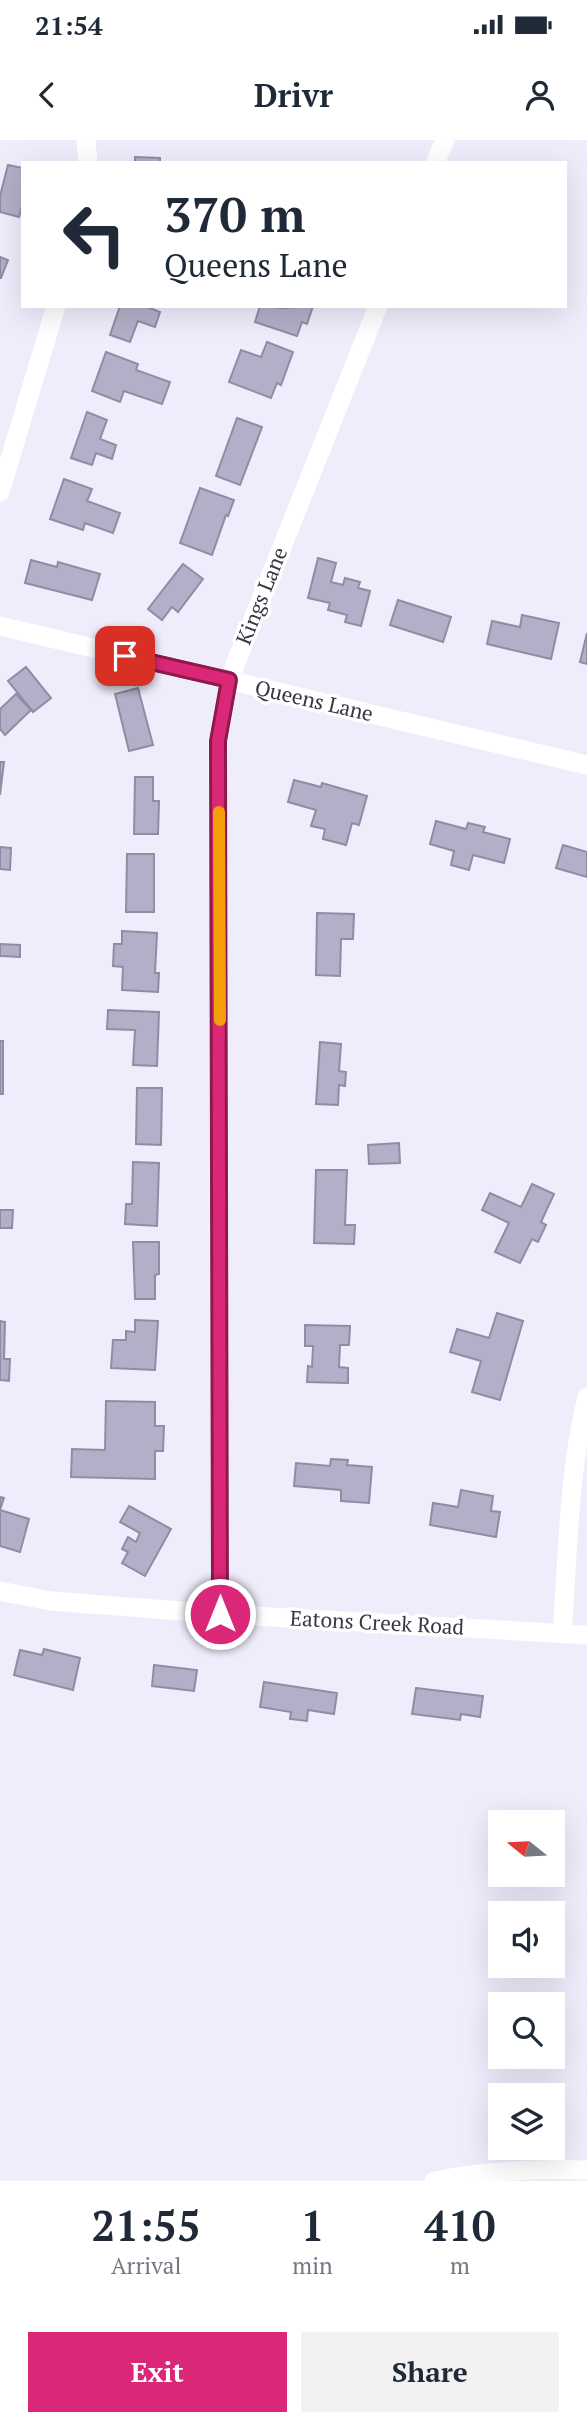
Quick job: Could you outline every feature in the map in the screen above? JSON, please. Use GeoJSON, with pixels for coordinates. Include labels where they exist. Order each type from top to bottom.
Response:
{"type":"FeatureCollection","features":[{"type":"Feature","properties":{"kind":"street"},"geometry":{"type":"LineString","coordinates":[[86,140],[88,161]]}},
{"type":"Feature","properties":{"kind":"street"},"geometry":{"type":"LineString","coordinates":[[436,161],[444,140]]}},
{"type":"Feature","properties":{"kind":"street"},"geometry":{"type":"LineString","coordinates":[[0,492],[55,308]]}},
{"type":"Feature","properties":{"kind":"street","name":"Kings Lane"},"geometry":{"type":"LineString","coordinates":[[220,1614],[218,741],[229,680],[377,308]]}},
{"type":"Feature","properties":{"kind":"street","name":"Queens Lane"},"geometry":{"type":"LineString","coordinates":[[0,626],[587,765]]}},
{"type":"Feature","properties":{"kind":"street"},"geometry":{"type":"LineString","coordinates":[[562,1634],[573,1478],[587,1397]]}},
{"type":"Feature","properties":{"kind":"street","name":"Eatons Creek Road"},"geometry":{"type":"LineString","coordinates":[[0,1591],[51,1601],[220,1614],[587,1635]]}},
{"type":"Feature","properties":{"kind":"street"},"geometry":{"type":"LineString","coordinates":[[434,2181],[473,2173],[575,2174]]}},
{"type":"Feature","properties":{"kind":"building"},"geometry":{"type":"Polygon","coordinates":[[[135,157],[160,158],[160,161],[135,161],[135,157]]]}},
{"type":"Feature","properties":{"kind":"building"},"geometry":{"type":"Polygon","coordinates":[[[8,165],[21,168],[19,217],[0,212],[0,196],[8,165]]]}},
{"type":"Feature","properties":{"kind":"building"},"geometry":{"type":"Polygon","coordinates":[[[0,257],[8,260],[1,278],[0,278],[0,257]]]}},
{"type":"Feature","properties":{"kind":"building"},"geometry":{"type":"Polygon","coordinates":[[[119,308],[150,308],[160,312],[155,327],[138,321],[130,342],[110,335],[119,308]]]}},
{"type":"Feature","properties":{"kind":"building"},"geometry":{"type":"Polygon","coordinates":[[[259,308],[312,308],[307,324],[302,322],[297,336],[255,322],[259,308]]]}},
{"type":"Feature","properties":{"kind":"building"},"geometry":{"type":"Polygon","coordinates":[[[267,342],[293,352],[281,385],[277,383],[271,398],[229,382],[241,350],[261,357],[267,342]]]}},
{"type":"Feature","properties":{"kind":"building"},"geometry":{"type":"Polygon","coordinates":[[[106,352],[138,364],[136,370],[170,382],[162,404],[124,391],[120,402],[92,391],[106,352]]]}},
{"type":"Feature","properties":{"kind":"building"},"geometry":{"type":"Polygon","coordinates":[[[87,412],[107,420],[100,439],[116,445],[112,459],[96,453],[92,465],[71,458],[87,412]]]}},
{"type":"Feature","properties":{"kind":"building"},"geometry":{"type":"Polygon","coordinates":[[[237,418],[262,427],[240,485],[216,476],[237,418]]]}},
{"type":"Feature","properties":{"kind":"building"},"geometry":{"type":"Polygon","coordinates":[[[64,479],[92,489],[87,501],[120,513],[113,533],[85,523],[83,530],[50,519],[64,479]]]}},
{"type":"Feature","properties":{"kind":"building"},"geometry":{"type":"Polygon","coordinates":[[[200,488],[234,500],[212,555],[180,543],[200,488]]]}},
{"type":"Feature","properties":{"kind":"building"},"geometry":{"type":"Polygon","coordinates":[[[318,558],[336,563],[331,582],[343,585],[345,578],[360,582],[358,588],[370,591],[361,626],[345,622],[347,615],[328,610],[330,603],[308,598],[318,558]]]}},
{"type":"Feature","properties":{"kind":"building"},"geometry":{"type":"Polygon","coordinates":[[[31,560],[57,567],[58,562],[100,574],[92,600],[25,583],[31,560]]]}},
{"type":"Feature","properties":{"kind":"building"},"geometry":{"type":"Polygon","coordinates":[[[183,564],[203,579],[178,612],[172,607],[162,620],[148,609],[183,564]]]}},
{"type":"Feature","properties":{"kind":"building"},"geometry":{"type":"Polygon","coordinates":[[[398,600],[451,617],[443,642],[390,625],[398,600]]]}},
{"type":"Feature","properties":{"kind":"building"},"geometry":{"type":"Polygon","coordinates":[[[522,615],[559,623],[551,659],[487,644],[492,621],[520,627],[522,615]]]}},
{"type":"Feature","properties":{"kind":"building"},"geometry":{"type":"Polygon","coordinates":[[[587,633],[587,664],[580,662],[587,633]]]}},
{"type":"Feature","properties":{"kind":"building"},"geometry":{"type":"Polygon","coordinates":[[[26,667],[51,698],[33,712],[8,681],[26,667]]]}},
{"type":"Feature","properties":{"kind":"building"},"geometry":{"type":"Polygon","coordinates":[[[138,688],[153,745],[129,751],[115,694],[138,688]]]}},
{"type":"Feature","properties":{"kind":"building"},"geometry":{"type":"Polygon","coordinates":[[[16,694],[31,710],[5,735],[0,729],[0,709],[16,694]]]}},
{"type":"Feature","properties":{"kind":"building"},"geometry":{"type":"Polygon","coordinates":[[[0,762],[4,762],[0,795],[0,762]]]}},
{"type":"Feature","properties":{"kind":"building"},"geometry":{"type":"Polygon","coordinates":[[[135,777],[153,777],[153,801],[159,801],[158,834],[134,834],[135,777]]]}},
{"type":"Feature","properties":{"kind":"building"},"geometry":{"type":"Polygon","coordinates":[[[294,780],[321,787],[322,783],[367,796],[359,825],[352,823],[346,845],[323,839],[325,829],[311,826],[316,810],[288,802],[294,780]]]}},
{"type":"Feature","properties":{"kind":"building"},"geometry":{"type":"Polygon","coordinates":[[[436,821],[466,829],[468,823],[485,827],[483,832],[510,839],[504,863],[473,855],[469,870],[451,865],[454,851],[430,844],[436,821]]]}},
{"type":"Feature","properties":{"kind":"building"},"geometry":{"type":"Polygon","coordinates":[[[563,845],[587,852],[587,877],[556,868],[563,845]]]}},
{"type":"Feature","properties":{"kind":"building"},"geometry":{"type":"Polygon","coordinates":[[[0,847],[11,848],[10,870],[0,869],[0,847]]]}},
{"type":"Feature","properties":{"kind":"building"},"geometry":{"type":"Polygon","coordinates":[[[127,854],[154,854],[154,912],[126,912],[127,854]]]}},
{"type":"Feature","properties":{"kind":"building"},"geometry":{"type":"Polygon","coordinates":[[[317,913],[354,914],[353,939],[341,939],[340,976],[316,975],[317,913]]]}},
{"type":"Feature","properties":{"kind":"building"},"geometry":{"type":"Polygon","coordinates":[[[122,931],[157,933],[155,973],[159,973],[158,992],[122,990],[123,967],[113,966],[114,944],[122,944],[122,931]]]}},
{"type":"Feature","properties":{"kind":"building"},"geometry":{"type":"Polygon","coordinates":[[[0,944],[20,945],[20,957],[0,956],[0,944]]]}},
{"type":"Feature","properties":{"kind":"building"},"geometry":{"type":"Polygon","coordinates":[[[108,1010],[159,1012],[157,1066],[133,1065],[135,1030],[107,1029],[108,1010]]]}},
{"type":"Feature","properties":{"kind":"building"},"geometry":{"type":"Polygon","coordinates":[[[0,1041],[3,1041],[3,1094],[0,1094],[0,1041]]]}},
{"type":"Feature","properties":{"kind":"building"},"geometry":{"type":"Polygon","coordinates":[[[320,1042],[341,1044],[339,1071],[346,1072],[345,1086],[339,1085],[338,1105],[316,1104],[320,1042]]]}},
{"type":"Feature","properties":{"kind":"building"},"geometry":{"type":"Polygon","coordinates":[[[137,1088],[162,1088],[161,1145],[136,1144],[137,1088]]]}},
{"type":"Feature","properties":{"kind":"building"},"geometry":{"type":"Polygon","coordinates":[[[399,1143],[400,1163],[369,1164],[368,1145],[399,1143]]]}},
{"type":"Feature","properties":{"kind":"building"},"geometry":{"type":"Polygon","coordinates":[[[133,1162],[159,1163],[157,1226],[125,1224],[126,1204],[132,1204],[133,1162]]]}},
{"type":"Feature","properties":{"kind":"building"},"geometry":{"type":"Polygon","coordinates":[[[316,1170],[347,1170],[345,1225],[355,1225],[354,1244],[314,1243],[316,1170]]]}},
{"type":"Feature","properties":{"kind":"building"},"geometry":{"type":"Polygon","coordinates":[[[532,1184],[554,1194],[541,1222],[546,1225],[538,1242],[532,1239],[520,1263],[495,1252],[509,1223],[482,1210],[490,1193],[521,1207],[532,1184]]]}},
{"type":"Feature","properties":{"kind":"building"},"geometry":{"type":"Polygon","coordinates":[[[0,1210],[13,1210],[12,1228],[0,1228],[0,1210]]]}},
{"type":"Feature","properties":{"kind":"building"},"geometry":{"type":"Polygon","coordinates":[[[133,1242],[159,1242],[159,1274],[155,1275],[155,1299],[135,1299],[133,1242]]]}},
{"type":"Feature","properties":{"kind":"building"},"geometry":{"type":"Polygon","coordinates":[[[497,1313],[523,1321],[500,1400],[472,1392],[481,1361],[450,1352],[457,1329],[489,1338],[497,1313]]]}},
{"type":"Feature","properties":{"kind":"building"},"geometry":{"type":"Polygon","coordinates":[[[135,1320],[158,1321],[155,1370],[111,1368],[113,1340],[126,1340],[126,1331],[135,1332],[135,1320]]]}},
{"type":"Feature","properties":{"kind":"building"},"geometry":{"type":"Polygon","coordinates":[[[0,1321],[5,1322],[4,1359],[10,1359],[9,1381],[0,1380],[0,1321]]]}},
{"type":"Feature","properties":{"kind":"building"},"geometry":{"type":"Polygon","coordinates":[[[305,1325],[350,1326],[349,1345],[340,1345],[339,1367],[348,1368],[348,1383],[307,1382],[308,1366],[312,1367],[313,1346],[305,1346],[305,1325]]]}},
{"type":"Feature","properties":{"kind":"building"},"geometry":{"type":"Polygon","coordinates":[[[106,1401],[155,1402],[155,1426],[164,1426],[163,1451],[155,1451],[155,1479],[71,1477],[72,1449],[105,1450],[106,1401]]]}},
{"type":"Feature","properties":{"kind":"building"},"geometry":{"type":"Polygon","coordinates":[[[331,1459],[348,1460],[347,1465],[372,1467],[369,1503],[341,1501],[341,1490],[294,1486],[296,1463],[330,1466],[331,1459]]]}},
{"type":"Feature","properties":{"kind":"building"},"geometry":{"type":"Polygon","coordinates":[[[461,1490],[493,1496],[491,1511],[500,1512],[496,1537],[430,1525],[433,1503],[458,1507],[461,1490]]]}},
{"type":"Feature","properties":{"kind":"building"},"geometry":{"type":"Polygon","coordinates":[[[129,1506],[171,1529],[145,1576],[122,1563],[128,1552],[122,1549],[128,1537],[136,1542],[140,1533],[120,1522],[129,1506]]]}},
{"type":"Feature","properties":{"kind":"building"},"geometry":{"type":"Polygon","coordinates":[[[0,1510],[29,1519],[20,1552],[0,1546],[0,1510]]]}},
{"type":"Feature","properties":{"kind":"building"},"geometry":{"type":"Polygon","coordinates":[[[44,1649],[80,1658],[73,1690],[14,1675],[20,1650],[42,1655],[44,1649]]]}},
{"type":"Feature","properties":{"kind":"building"},"geometry":{"type":"Polygon","coordinates":[[[154,1665],[197,1670],[194,1691],[152,1686],[154,1665]]]}},
{"type":"Feature","properties":{"kind":"building"},"geometry":{"type":"Polygon","coordinates":[[[264,1682],[337,1693],[334,1714],[308,1710],[307,1721],[290,1719],[291,1712],[260,1707],[264,1682]]]}},
{"type":"Feature","properties":{"kind":"building"},"geometry":{"type":"Polygon","coordinates":[[[416,1688],[483,1696],[480,1717],[461,1714],[460,1720],[412,1714],[416,1688]]]}},
{"type":"Feature","properties":{"kind":"slow traffic"},"geometry":{"type":"LineString","coordinates":[[219,812],[220,1020]]}},
{"type":"Feature","properties":{"kind":"route"},"geometry":{"type":"LineString","coordinates":[[125,656],[229,680],[218,741],[220,1614]]}}]}
